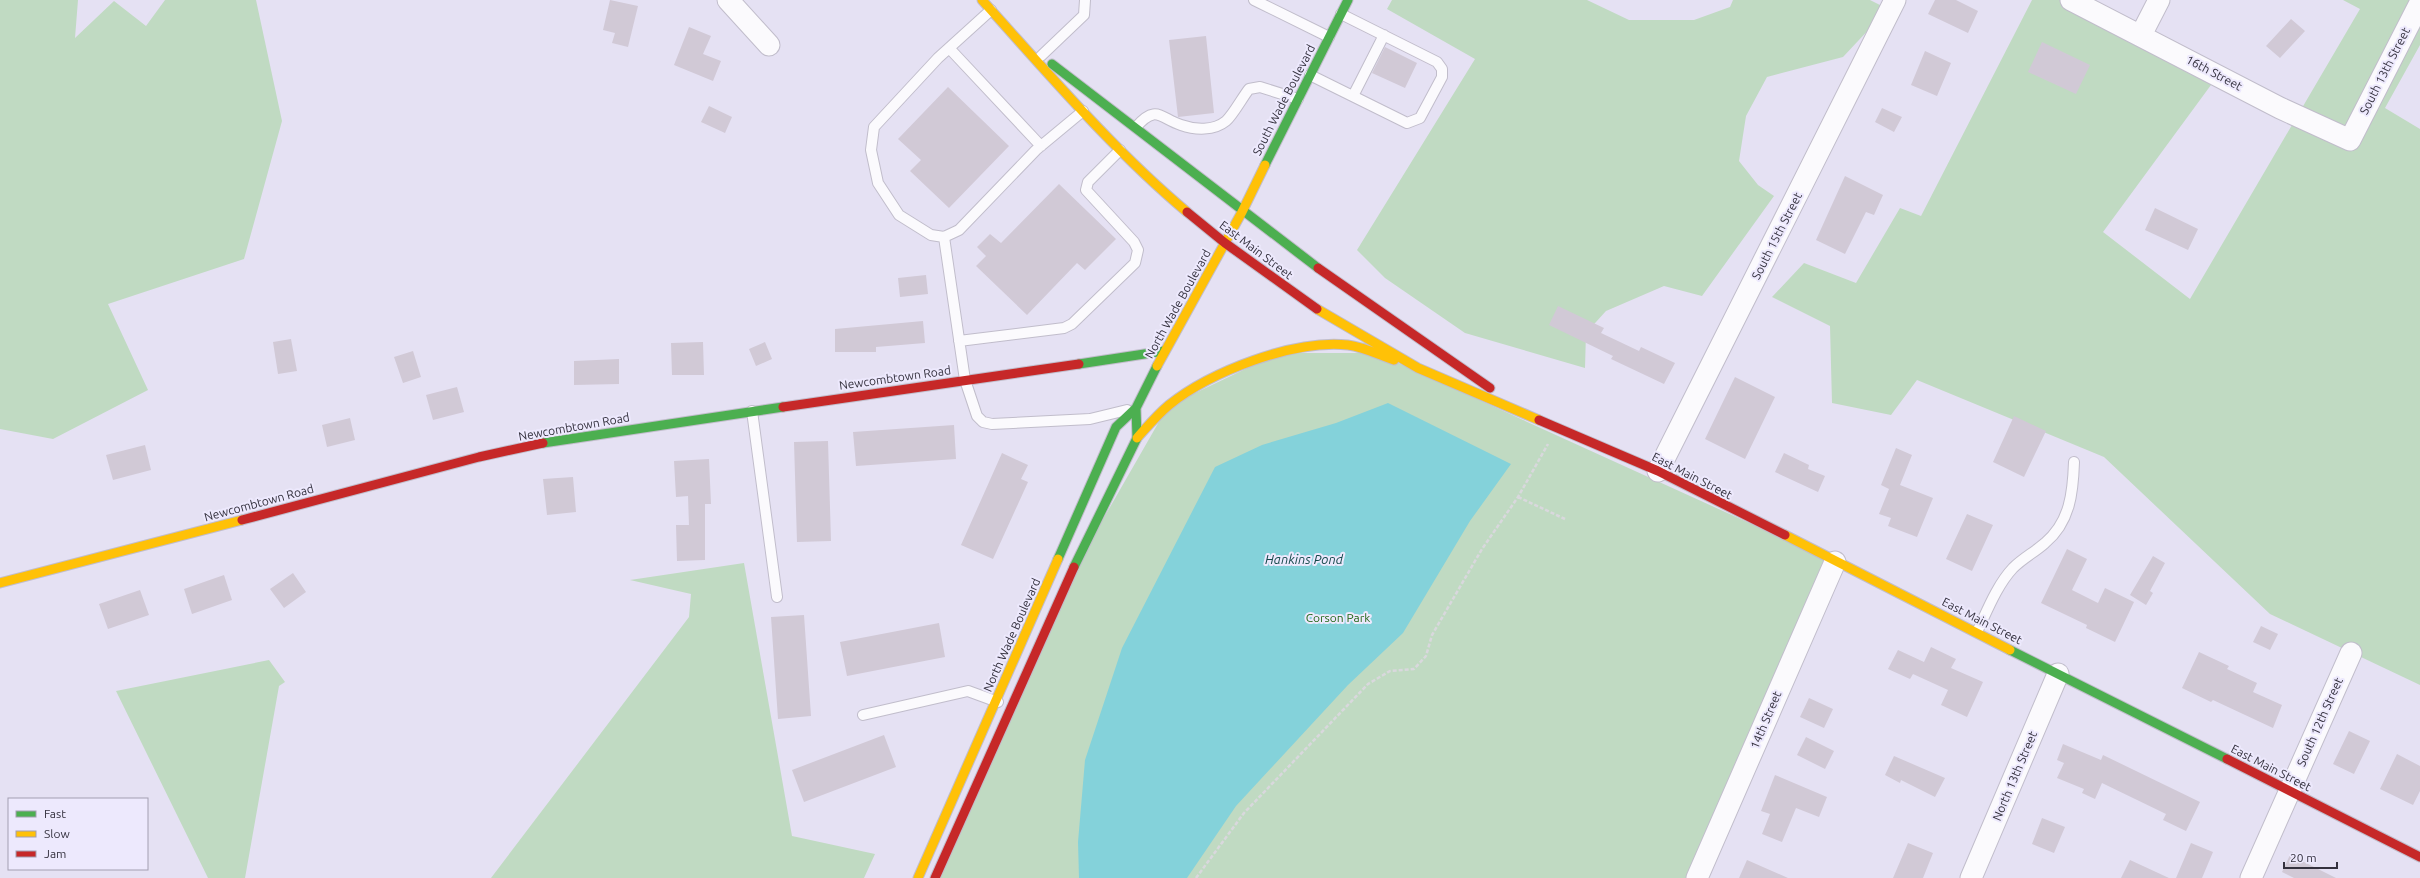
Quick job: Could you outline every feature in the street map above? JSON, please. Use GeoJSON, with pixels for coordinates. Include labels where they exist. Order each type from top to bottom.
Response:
{"type":"FeatureCollection","features":[{"type":"Feature","properties":{"kind":"main road","name":"East Main Street"},"geometry":{"type":"LineString","coordinates":[[982,0],[1083,111],[1156,186],[1225,243],[1309,305],[1418,368],[1530,414],[1658,471],[2420,857]]}},
{"type":"Feature","properties":{"kind":"main road","name":"South Wade Boulevard"},"geometry":{"type":"LineString","coordinates":[[1242,212],[1348,0]]}},
{"type":"Feature","properties":{"kind":"main road","name":"East Main Street"},"geometry":{"type":"LineString","coordinates":[[1016,38],[1136,127],[1242,212],[1362,300],[1530,414]]}},
{"type":"Feature","properties":{"kind":"main road","name":"North Wade Boulevard"},"geometry":{"type":"LineString","coordinates":[[918,878],[1116,427],[1136,408],[1164,351],[1242,212]]}},
{"type":"Feature","properties":{"kind":"main road"},"geometry":{"type":"LineString","coordinates":[[1136,438],[1168,406],[1190,390],[1279,354],[1321,345],[1348,345],[1418,368]]}},
{"type":"Feature","properties":{"kind":"main road","name":"Newcombtown Road"},"geometry":{"type":"LineString","coordinates":[[0,583],[479,457],[582,436],[1164,351]]}},
{"type":"Feature","properties":{"kind":"main road","name":"North Wade Boulevard"},"geometry":{"type":"LineString","coordinates":[[935,878],[1059,596],[1136,438],[1136,408]]}},
{"type":"Feature","properties":{"kind":"street"},"geometry":{"type":"LineString","coordinates":[[728,0],[769,45]]}},
{"type":"Feature","properties":{"kind":"street","name":"South 15th Street"},"geometry":{"type":"LineString","coordinates":[[1658,471],[1895,0]]}},
{"type":"Feature","properties":{"kind":"street"},"geometry":{"type":"LineString","coordinates":[[2141,35],[2158,0]]}},
{"type":"Feature","properties":{"kind":"street","name":"16th Street"},"geometry":{"type":"LineString","coordinates":[[2075,2],[2280,108],[2350,140]]}},
{"type":"Feature","properties":{"kind":"street","name":"South 13th Street"},"geometry":{"type":"LineString","coordinates":[[2350,140],[2420,3]]}},
{"type":"Feature","properties":{"kind":"street","name":"14th Street"},"geometry":{"type":"LineString","coordinates":[[1697,878],[1835,562]]}},
{"type":"Feature","properties":{"kind":"street","name":"South 12th Street"},"geometry":{"type":"LineString","coordinates":[[2251,878],[2351,653]]}},
{"type":"Feature","properties":{"kind":"street","name":"North 13th Street"},"geometry":{"type":"LineString","coordinates":[[1971,878],[2058,674]]}},
{"type":"Feature","properties":{"kind":"lane"},"geometry":{"type":"LineString","coordinates":[[1041,56],[1084,15],[1085,0]]}},
{"type":"Feature","properties":{"kind":"lane"},"geometry":{"type":"LineString","coordinates":[[1254,0],[1329,37]]}},
{"type":"Feature","properties":{"kind":"lane"},"geometry":{"type":"LineString","coordinates":[[991,10],[949,48],[874,128],[871,150],[878,183],[899,215],[931,236],[944,237],[959,230],[1041,146],[1083,111]]}},
{"type":"Feature","properties":{"kind":"lane"},"geometry":{"type":"LineString","coordinates":[[1310,75],[1408,123],[1420,118],[1425,111],[1442,77],[1442,69],[1437,62],[1428,56],[1341,14]]}},
{"type":"Feature","properties":{"kind":"lane"},"geometry":{"type":"LineString","coordinates":[[1353,96],[1384,35]]}},
{"type":"Feature","properties":{"kind":"lane"},"geometry":{"type":"LineString","coordinates":[[949,48],[1041,146]]}},
{"type":"Feature","properties":{"kind":"lane"},"geometry":{"type":"LineString","coordinates":[[1136,127],[1144,118],[1153,115],[1163,115],[1181,125],[1200,129],[1217,127],[1226,121],[1249,89],[1260,87],[1298,99]]}},
{"type":"Feature","properties":{"kind":"lane"},"geometry":{"type":"LineString","coordinates":[[959,341],[1064,328],[1081,317],[1135,263],[1138,250],[1134,242],[1086,190],[1088,182],[1120,150]]}},
{"type":"Feature","properties":{"kind":"lane"},"geometry":{"type":"LineString","coordinates":[[944,237],[965,380],[977,416],[983,422],[992,424],[1090,419],[1136,408]]}},
{"type":"Feature","properties":{"kind":"lane"},"geometry":{"type":"LineString","coordinates":[[752,411],[776,597]]}},
{"type":"Feature","properties":{"kind":"lane"},"geometry":{"type":"LineString","coordinates":[[1977,632],[2005,579],[2014,568],[2044,544],[2064,520],[2070,501],[2074,462]]}},
{"type":"Feature","properties":{"kind":"lane"},"geometry":{"type":"LineString","coordinates":[[863,715],[968,691],[1010,707]]}},
{"type":"Feature","properties":{"kind":"path"},"geometry":{"type":"LineString","coordinates":[[1196,878],[1244,813],[1368,684],[1390,671],[1414,670],[1426,656],[1432,635],[1482,549],[1518,497],[1558,427]]}},
{"type":"Feature","properties":{"kind":"path"},"geometry":{"type":"LineString","coordinates":[[1518,497],[1565,519]]}},
{"type":"Feature","properties":{"kind":"green space"},"geometry":{"type":"Polygon","coordinates":[[[0,0],[78,0],[75,38],[114,1],[146,26],[165,0],[256,0],[282,121],[244,259],[108,304],[148,390],[53,439],[0,429],[0,0]]]}},
{"type":"Feature","properties":{"kind":"green space"},"geometry":{"type":"Polygon","coordinates":[[[1392,0],[1587,0],[1629,20],[1694,20],[1730,7],[1733,0],[1870,0],[1888,9],[1843,57],[1767,77],[1746,116],[1739,161],[1758,185],[1774,196],[1702,296],[1664,286],[1606,311],[1586,333],[1585,368],[1465,333],[1385,278],[1357,250],[1475,59],[1387,9],[1392,0]]]}},
{"type":"Feature","properties":{"kind":"green space"},"geometry":{"type":"Polygon","coordinates":[[[2032,0],[2081,0],[2222,70],[2103,232],[2190,299],[2360,9],[2343,0],[2420,0],[2420,45],[2385,108],[2420,129],[2420,685],[2270,614],[2104,457],[1917,380],[1891,415],[1832,403],[1830,326],[1772,297],[1804,263],[1856,283],[1900,208],[1921,216],[2032,0]]]}},
{"type":"Feature","properties":{"kind":"green space","name":"Corson Park"},"geometry":{"type":"Polygon","coordinates":[[[1279,353],[1376,353],[1835,562],[1697,878],[935,878],[1059,596],[1168,406],[1279,353]]]}},
{"type":"Feature","properties":{"kind":"green space"},"geometry":{"type":"Polygon","coordinates":[[[744,563],[792,836],[875,854],[864,878],[491,878],[689,617],[691,594],[630,580],[744,563]]]}},
{"type":"Feature","properties":{"kind":"green space"},"geometry":{"type":"Polygon","coordinates":[[[269,660],[285,682],[279,686],[245,878],[208,878],[116,691],[269,660]]]}},
{"type":"Feature","properties":{"kind":"water","name":"Hankins Pond"},"geometry":{"type":"Polygon","coordinates":[[[1388,403],[1511,464],[1470,521],[1403,633],[1348,685],[1236,806],[1187,878],[1079,878],[1078,842],[1085,760],[1122,648],[1215,467],[1262,445],[1336,423],[1388,403]]]}},
{"type":"Feature","properties":{"kind":"building"},"geometry":{"type":"Polygon","coordinates":[[[610,0],[638,6],[628,47],[612,43],[615,33],[603,30],[610,0]]]}},
{"type":"Feature","properties":{"kind":"building"},"geometry":{"type":"Polygon","coordinates":[[[1935,0],[1956,0],[1978,11],[1968,33],[1928,14],[1935,0]]]}},
{"type":"Feature","properties":{"kind":"building"},"geometry":{"type":"Polygon","coordinates":[[[2291,19],[2305,31],[2280,58],[2266,46],[2291,19]]]}},
{"type":"Feature","properties":{"kind":"building"},"geometry":{"type":"Polygon","coordinates":[[[689,27],[711,36],[703,54],[721,61],[713,81],[674,65],[689,27]]]}},
{"type":"Feature","properties":{"kind":"building"},"geometry":{"type":"Polygon","coordinates":[[[1206,36],[1214,113],[1178,117],[1169,40],[1206,36]]]}},
{"type":"Feature","properties":{"kind":"building"},"geometry":{"type":"Polygon","coordinates":[[[2042,42],[2090,65],[2076,94],[2028,72],[2042,42]]]}},
{"type":"Feature","properties":{"kind":"building"},"geometry":{"type":"Polygon","coordinates":[[[1385,47],[1417,63],[1405,88],[1372,73],[1385,47]]]}},
{"type":"Feature","properties":{"kind":"building"},"geometry":{"type":"Polygon","coordinates":[[[1925,51],[1951,63],[1937,96],[1911,85],[1925,51]]]}},
{"type":"Feature","properties":{"kind":"building"},"geometry":{"type":"Polygon","coordinates":[[[948,87],[1009,146],[949,208],[910,171],[921,160],[898,139],[948,87]]]}},
{"type":"Feature","properties":{"kind":"building"},"geometry":{"type":"Polygon","coordinates":[[[709,106],[732,117],[725,133],[701,122],[709,106]]]}},
{"type":"Feature","properties":{"kind":"building"},"geometry":{"type":"Polygon","coordinates":[[[1882,108],[1902,117],[1894,132],[1875,122],[1882,108]]]}},
{"type":"Feature","properties":{"kind":"building"},"geometry":{"type":"Polygon","coordinates":[[[1845,176],[1883,195],[1874,215],[1866,212],[1845,254],[1816,240],[1845,176]]]}},
{"type":"Feature","properties":{"kind":"building"},"geometry":{"type":"Polygon","coordinates":[[[1059,184],[1116,239],[1085,270],[1077,263],[1027,315],[976,266],[986,256],[977,247],[990,234],[1001,243],[1059,184]]]}},
{"type":"Feature","properties":{"kind":"building"},"geometry":{"type":"Polygon","coordinates":[[[2155,208],[2198,229],[2188,250],[2145,230],[2155,208]]]}},
{"type":"Feature","properties":{"kind":"building"},"geometry":{"type":"Polygon","coordinates":[[[926,275],[928,294],[900,297],[898,278],[926,275]]]}},
{"type":"Feature","properties":{"kind":"building"},"geometry":{"type":"Polygon","coordinates":[[[1558,306],[1604,328],[1601,333],[1639,351],[1641,347],[1675,363],[1664,384],[1611,359],[1613,356],[1549,325],[1558,306]]]}},
{"type":"Feature","properties":{"kind":"building"},"geometry":{"type":"Polygon","coordinates":[[[923,321],[925,343],[876,347],[876,352],[835,352],[835,329],[923,321]]]}},
{"type":"Feature","properties":{"kind":"building"},"geometry":{"type":"Polygon","coordinates":[[[291,339],[297,371],[278,374],[273,342],[291,339]]]}},
{"type":"Feature","properties":{"kind":"building"},"geometry":{"type":"Polygon","coordinates":[[[703,342],[704,375],[672,375],[671,343],[703,342]]]}},
{"type":"Feature","properties":{"kind":"building"},"geometry":{"type":"Polygon","coordinates":[[[765,342],[772,359],[756,366],[749,349],[765,342]]]}},
{"type":"Feature","properties":{"kind":"building"},"geometry":{"type":"Polygon","coordinates":[[[413,351],[421,377],[403,383],[394,357],[413,351]]]}},
{"type":"Feature","properties":{"kind":"building"},"geometry":{"type":"Polygon","coordinates":[[[619,359],[619,384],[574,385],[574,361],[619,359]]]}},
{"type":"Feature","properties":{"kind":"building"},"geometry":{"type":"Polygon","coordinates":[[[1735,377],[1775,397],[1745,459],[1705,439],[1735,377]]]}},
{"type":"Feature","properties":{"kind":"building"},"geometry":{"type":"Polygon","coordinates":[[[457,387],[464,412],[433,420],[426,395],[457,387]]]}},
{"type":"Feature","properties":{"kind":"building"},"geometry":{"type":"Polygon","coordinates":[[[2014,416],[2046,431],[2024,477],[1993,462],[2014,416]]]}},
{"type":"Feature","properties":{"kind":"building"},"geometry":{"type":"Polygon","coordinates":[[[350,418],[355,440],[327,447],[322,425],[350,418]]]}},
{"type":"Feature","properties":{"kind":"building"},"geometry":{"type":"Polygon","coordinates":[[[954,425],[956,459],[856,466],[853,432],[954,425]]]}},
{"type":"Feature","properties":{"kind":"building"},"geometry":{"type":"Polygon","coordinates":[[[828,441],[831,541],[797,542],[794,442],[828,441]]]}},
{"type":"Feature","properties":{"kind":"building"},"geometry":{"type":"Polygon","coordinates":[[[145,445],[151,470],[113,480],[106,455],[145,445]]]}},
{"type":"Feature","properties":{"kind":"building"},"geometry":{"type":"Polygon","coordinates":[[[1896,448],[1912,455],[1900,485],[1933,498],[1917,537],[1888,526],[1891,518],[1879,514],[1889,489],[1881,485],[1896,448]]]}},
{"type":"Feature","properties":{"kind":"building"},"geometry":{"type":"Polygon","coordinates":[[[1002,453],[1028,465],[1021,479],[1028,482],[993,559],[961,545],[1002,453]]]}},
{"type":"Feature","properties":{"kind":"building"},"geometry":{"type":"Polygon","coordinates":[[[1784,453],[1809,465],[1808,469],[1825,476],[1818,492],[1775,472],[1784,453]]]}},
{"type":"Feature","properties":{"kind":"building"},"geometry":{"type":"Polygon","coordinates":[[[709,459],[711,504],[705,504],[705,560],[677,561],[676,525],[689,525],[688,496],[676,497],[674,461],[709,459]]]}},
{"type":"Feature","properties":{"kind":"building"},"geometry":{"type":"Polygon","coordinates":[[[573,477],[576,512],[547,515],[543,479],[573,477]]]}},
{"type":"Feature","properties":{"kind":"building"},"geometry":{"type":"Polygon","coordinates":[[[1967,514],[1993,525],[1972,571],[1946,559],[1967,514]]]}},
{"type":"Feature","properties":{"kind":"building"},"geometry":{"type":"Polygon","coordinates":[[[2067,549],[2087,559],[2072,590],[2098,603],[2105,588],[2134,602],[2115,642],[2086,628],[2087,625],[2041,603],[2067,549]]]}},
{"type":"Feature","properties":{"kind":"building"},"geometry":{"type":"Polygon","coordinates":[[[2153,556],[2165,563],[2150,591],[2153,593],[2146,605],[2130,595],[2153,556]]]}},
{"type":"Feature","properties":{"kind":"building"},"geometry":{"type":"Polygon","coordinates":[[[293,573],[306,592],[284,608],[270,589],[293,573]]]}},
{"type":"Feature","properties":{"kind":"building"},"geometry":{"type":"Polygon","coordinates":[[[224,575],[232,600],[192,614],[184,589],[224,575]]]}},
{"type":"Feature","properties":{"kind":"building"},"geometry":{"type":"Polygon","coordinates":[[[140,590],[149,615],[108,629],[99,604],[140,590]]]}},
{"type":"Feature","properties":{"kind":"building"},"geometry":{"type":"Polygon","coordinates":[[[804,615],[811,716],[778,719],[771,617],[804,615]]]}},
{"type":"Feature","properties":{"kind":"building"},"geometry":{"type":"Polygon","coordinates":[[[939,623],[945,657],[847,676],[840,642],[939,623]]]}},
{"type":"Feature","properties":{"kind":"building"},"geometry":{"type":"Polygon","coordinates":[[[2261,626],[2278,634],[2270,650],[2253,642],[2261,626]]]}},
{"type":"Feature","properties":{"kind":"building"},"geometry":{"type":"Polygon","coordinates":[[[1931,647],[1956,659],[1951,668],[1983,682],[1967,717],[1941,705],[1948,690],[1913,674],[1910,679],[1888,669],[1898,650],[1924,662],[1931,647]]]}},
{"type":"Feature","properties":{"kind":"building"},"geometry":{"type":"Polygon","coordinates":[[[2199,652],[2229,666],[2227,669],[2257,683],[2253,692],[2282,705],[2273,728],[2213,700],[2211,702],[2182,688],[2199,652]]]}},
{"type":"Feature","properties":{"kind":"building"},"geometry":{"type":"Polygon","coordinates":[[[1809,698],[1833,709],[1824,728],[1800,717],[1809,698]]]}},
{"type":"Feature","properties":{"kind":"building"},"geometry":{"type":"Polygon","coordinates":[[[2349,731],[2370,741],[2354,774],[2333,764],[2349,731]]]}},
{"type":"Feature","properties":{"kind":"building"},"geometry":{"type":"Polygon","coordinates":[[[884,735],[896,767],[804,802],[792,770],[884,735]]]}},
{"type":"Feature","properties":{"kind":"building"},"geometry":{"type":"Polygon","coordinates":[[[1806,737],[1834,751],[1825,769],[1797,755],[1806,737]]]}},
{"type":"Feature","properties":{"kind":"building"},"geometry":{"type":"Polygon","coordinates":[[[2063,744],[2101,760],[2103,755],[2200,802],[2186,831],[2163,820],[2166,814],[2102,783],[2095,799],[2082,793],[2084,789],[2057,778],[2064,763],[2057,760],[2063,744]]]}},
{"type":"Feature","properties":{"kind":"building"},"geometry":{"type":"Polygon","coordinates":[[[2397,754],[2420,766],[2420,791],[2413,805],[2380,789],[2397,754]]]}},
{"type":"Feature","properties":{"kind":"building"},"geometry":{"type":"Polygon","coordinates":[[[1894,756],[1945,778],[1935,797],[1901,780],[1900,783],[1885,775],[1894,756]]]}},
{"type":"Feature","properties":{"kind":"building"},"geometry":{"type":"Polygon","coordinates":[[[1775,775],[1827,797],[1819,817],[1796,808],[1782,842],[1762,834],[1770,814],[1761,811],[1775,775]]]}},
{"type":"Feature","properties":{"kind":"building"},"geometry":{"type":"Polygon","coordinates":[[[2042,818],[2065,827],[2054,853],[2032,844],[2042,818]]]}},
{"type":"Feature","properties":{"kind":"building"},"geometry":{"type":"Polygon","coordinates":[[[1908,843],[1933,853],[1923,878],[1893,878],[1908,843]]]}},
{"type":"Feature","properties":{"kind":"building"},"geometry":{"type":"Polygon","coordinates":[[[2191,843],[2213,852],[2202,878],[2176,878],[2191,843]]]}},
{"type":"Feature","properties":{"kind":"building"},"geometry":{"type":"Polygon","coordinates":[[[2290,855],[2336,878],[2294,878],[2282,872],[2290,855]]]}},
{"type":"Feature","properties":{"kind":"building"},"geometry":{"type":"Polygon","coordinates":[[[1747,860],[1788,878],[1739,878],[1747,860]]]}},
{"type":"Feature","properties":{"kind":"building"},"geometry":{"type":"Polygon","coordinates":[[[2130,860],[2169,878],[2121,878],[2130,860]]]}},
{"type":"Feature","properties":{"kind":"traffic: fast"},"geometry":{"type":"LineString","coordinates":[[1265,165],[1348,0]]}},
{"type":"Feature","properties":{"kind":"traffic: fast"},"geometry":{"type":"LineString","coordinates":[[1052,64],[1318,268]]}},
{"type":"Feature","properties":{"kind":"traffic: fast"},"geometry":{"type":"LineString","coordinates":[[1079,364],[1164,351]]}},
{"type":"Feature","properties":{"kind":"traffic: fast"},"geometry":{"type":"LineString","coordinates":[[1058,559],[1116,427],[1136,408],[1157,366]]}},
{"type":"Feature","properties":{"kind":"traffic: fast"},"geometry":{"type":"LineString","coordinates":[[543,443],[783,407]]}},
{"type":"Feature","properties":{"kind":"traffic: fast"},"geometry":{"type":"LineString","coordinates":[[1074,567],[1137,438],[1136,408]]}},
{"type":"Feature","properties":{"kind":"traffic: fast"},"geometry":{"type":"LineString","coordinates":[[2010,650],[2227,759]]}},
{"type":"Feature","properties":{"kind":"traffic: slow"},"geometry":{"type":"LineString","coordinates":[[982,0],[1081,110],[1133,163],[1187,212]]}},
{"type":"Feature","properties":{"kind":"traffic: slow"},"geometry":{"type":"LineString","coordinates":[[1157,366],[1242,212],[1265,165]]}},
{"type":"Feature","properties":{"kind":"traffic: slow"},"geometry":{"type":"LineString","coordinates":[[1317,309],[1418,368],[1539,420]]}},
{"type":"Feature","properties":{"kind":"traffic: slow"},"geometry":{"type":"LineString","coordinates":[[1137,438],[1169,405],[1186,393],[1229,370],[1254,360],[1303,347],[1326,345],[1354,346],[1394,360]]}},
{"type":"Feature","properties":{"kind":"traffic: slow"},"geometry":{"type":"LineString","coordinates":[[0,583],[242,520]]}},
{"type":"Feature","properties":{"kind":"traffic: slow"},"geometry":{"type":"LineString","coordinates":[[1785,535],[2010,650]]}},
{"type":"Feature","properties":{"kind":"traffic: slow"},"geometry":{"type":"LineString","coordinates":[[918,878],[1058,559]]}},
{"type":"Feature","properties":{"kind":"traffic: jam"},"geometry":{"type":"LineString","coordinates":[[1187,212],[1225,243],[1317,309]]}},
{"type":"Feature","properties":{"kind":"traffic: jam"},"geometry":{"type":"LineString","coordinates":[[1318,268],[1490,388]]}},
{"type":"Feature","properties":{"kind":"traffic: jam"},"geometry":{"type":"LineString","coordinates":[[783,407],[1079,364]]}},
{"type":"Feature","properties":{"kind":"traffic: jam"},"geometry":{"type":"LineString","coordinates":[[1539,420],[1658,471],[1785,535]]}},
{"type":"Feature","properties":{"kind":"traffic: jam"},"geometry":{"type":"LineString","coordinates":[[242,520],[479,457],[543,443]]}},
{"type":"Feature","properties":{"kind":"traffic: jam"},"geometry":{"type":"LineString","coordinates":[[935,878],[1074,567]]}},
{"type":"Feature","properties":{"kind":"traffic: jam"},"geometry":{"type":"LineString","coordinates":[[2227,759],[2420,857]]}}]}
